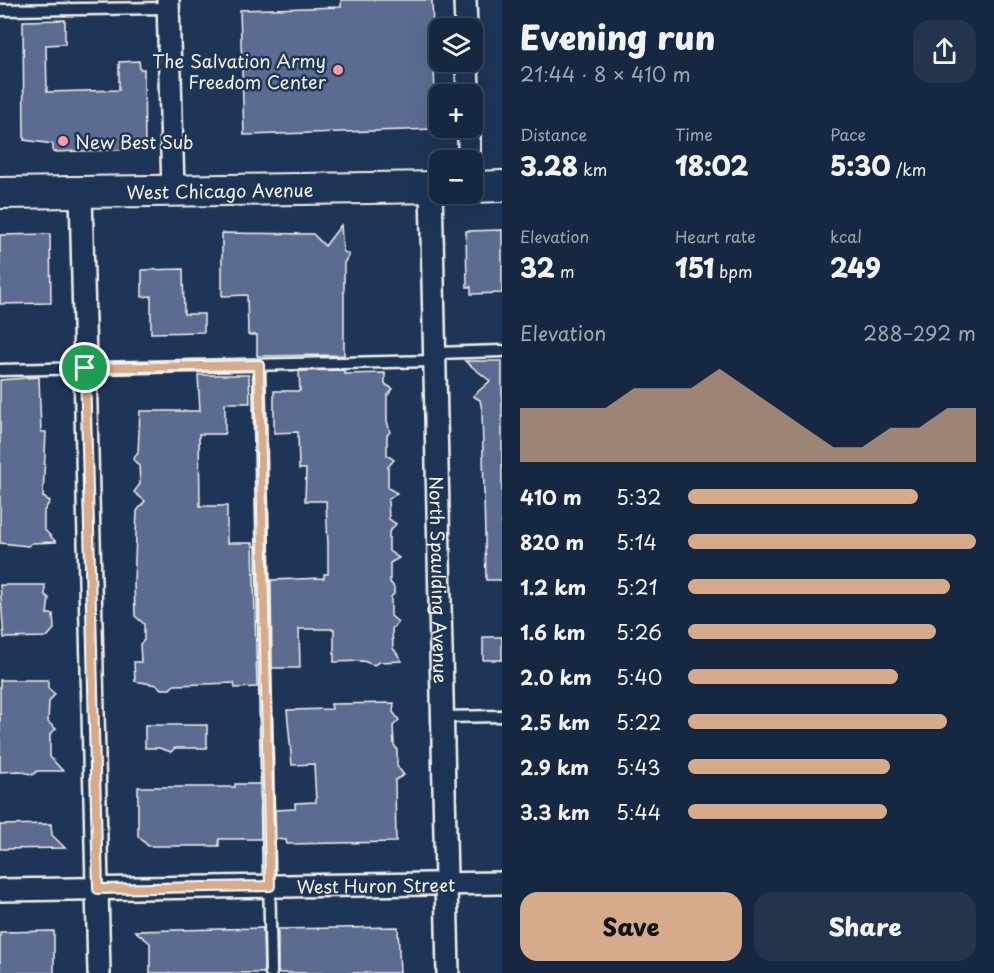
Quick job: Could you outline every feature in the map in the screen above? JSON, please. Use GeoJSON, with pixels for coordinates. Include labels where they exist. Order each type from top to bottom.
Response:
{"type":"FeatureCollection","features":[{"type":"Feature","properties":{"kind":"main road"},"geometry":{"type":"LineString","coordinates":[[483,187],[502,186]]}},
{"type":"Feature","properties":{"kind":"main road","name":"West Chicago Avenue"},"geometry":{"type":"LineString","coordinates":[[0,194],[429,187]]}},
{"type":"Feature","properties":{"kind":"street"},"geometry":{"type":"LineString","coordinates":[[465,0],[466,18]]}},
{"type":"Feature","properties":{"kind":"street"},"geometry":{"type":"LineString","coordinates":[[168,4],[173,191]]}},
{"type":"Feature","properties":{"kind":"street"},"geometry":{"type":"LineString","coordinates":[[81,192],[99,973]]}},
{"type":"Feature","properties":{"kind":"street","name":"North Spaulding Avenue"},"geometry":{"type":"LineString","coordinates":[[435,204],[435,357],[448,973]]}},
{"type":"Feature","properties":{"kind":"street","name":"West Huron Street"},"geometry":{"type":"LineString","coordinates":[[0,890],[502,883]]}},
{"type":"Feature","properties":{"kind":"lane"},"geometry":{"type":"LineString","coordinates":[[0,10],[27,5],[168,4]]}},
{"type":"Feature","properties":{"kind":"lane"},"geometry":{"type":"LineString","coordinates":[[0,370],[259,365],[435,357],[502,351]]}},
{"type":"Feature","properties":{"kind":"lane"},"geometry":{"type":"LineString","coordinates":[[259,365],[271,973]]}},
{"type":"Feature","properties":{"kind":"lane"},"geometry":{"type":"LineString","coordinates":[[443,717],[502,716]]}},
{"type":"Feature","properties":{"kind":"building","name":"The Salvation Army Freedom Center"},"geometry":{"type":"Polygon","coordinates":[[[341,0],[432,0],[433,18],[429,18],[429,72],[434,72],[435,84],[429,84],[429,129],[244,135],[240,10],[341,7],[341,0]]]}},
{"type":"Feature","properties":{"kind":"building"},"geometry":{"type":"Polygon","coordinates":[[[65,20],[65,44],[46,45],[47,92],[119,90],[119,62],[139,61],[140,69],[144,69],[145,149],[53,152],[53,144],[24,140],[23,21],[65,20]]]}},
{"type":"Feature","properties":{"kind":"building"},"geometry":{"type":"Polygon","coordinates":[[[341,225],[343,251],[349,255],[344,263],[344,355],[257,356],[257,335],[248,335],[247,295],[222,296],[222,233],[313,234],[325,246],[341,225]]]}},
{"type":"Feature","properties":{"kind":"building"},"geometry":{"type":"Polygon","coordinates":[[[502,230],[502,293],[471,294],[471,287],[467,287],[466,231],[502,230]]]}},
{"type":"Feature","properties":{"kind":"building"},"geometry":{"type":"Polygon","coordinates":[[[50,234],[51,303],[0,304],[0,235],[50,234]]]}},
{"type":"Feature","properties":{"kind":"building"},"geometry":{"type":"Polygon","coordinates":[[[183,269],[184,314],[204,314],[204,332],[151,333],[151,296],[142,297],[142,270],[183,269]]]}},
{"type":"Feature","properties":{"kind":"building"},"geometry":{"type":"Polygon","coordinates":[[[465,361],[502,361],[502,580],[486,580],[482,410],[480,400],[473,396],[490,381],[465,361]]]}},
{"type":"Feature","properties":{"kind":"building"},"geometry":{"type":"Polygon","coordinates":[[[344,370],[344,374],[385,373],[385,384],[393,389],[387,396],[387,421],[390,432],[387,435],[387,455],[394,460],[388,467],[388,488],[397,493],[388,500],[389,519],[396,524],[389,532],[389,551],[399,558],[390,563],[390,582],[394,587],[394,594],[391,597],[391,616],[398,622],[392,629],[393,648],[402,661],[379,662],[374,665],[363,661],[334,662],[334,629],[299,629],[300,668],[272,668],[271,580],[324,578],[324,574],[328,574],[326,501],[305,501],[306,469],[299,469],[298,432],[274,433],[274,391],[300,391],[299,371],[344,370]]]}},
{"type":"Feature","properties":{"kind":"building"},"geometry":{"type":"Polygon","coordinates":[[[198,375],[249,375],[250,403],[225,403],[225,434],[199,434],[200,506],[227,506],[227,543],[253,543],[257,687],[235,688],[234,683],[174,685],[170,689],[161,689],[157,685],[135,681],[134,662],[141,662],[140,644],[144,640],[144,624],[135,616],[134,582],[137,511],[145,501],[134,492],[140,484],[139,466],[133,459],[138,453],[140,411],[200,411],[198,375]]]}},
{"type":"Feature","properties":{"kind":"building"},"geometry":{"type":"Polygon","coordinates":[[[39,377],[41,432],[46,432],[43,497],[50,501],[44,511],[44,529],[56,542],[32,543],[28,546],[0,543],[0,380],[39,377]]]}},
{"type":"Feature","properties":{"kind":"building"},"geometry":{"type":"Polygon","coordinates":[[[0,585],[45,585],[45,595],[49,598],[47,614],[53,614],[54,629],[47,637],[4,638],[0,585]]]}},
{"type":"Feature","properties":{"kind":"building"},"geometry":{"type":"Polygon","coordinates":[[[483,637],[502,637],[502,660],[483,660],[483,637]]]}},
{"type":"Feature","properties":{"kind":"building"},"geometry":{"type":"Polygon","coordinates":[[[0,680],[48,680],[48,688],[55,694],[49,702],[48,722],[56,729],[50,734],[50,757],[63,771],[37,771],[33,775],[20,771],[0,772],[0,680]]]}},
{"type":"Feature","properties":{"kind":"building"},"geometry":{"type":"Polygon","coordinates":[[[394,703],[393,712],[399,720],[393,726],[394,745],[397,749],[397,766],[404,775],[395,780],[396,842],[287,844],[286,840],[276,839],[275,810],[295,809],[295,803],[316,802],[314,764],[292,765],[287,710],[332,709],[331,704],[394,703]]]}},
{"type":"Feature","properties":{"kind":"building"},"geometry":{"type":"Polygon","coordinates":[[[145,725],[207,725],[207,748],[175,748],[171,752],[159,748],[145,748],[145,725]]]}},
{"type":"Feature","properties":{"kind":"building"},"geometry":{"type":"Polygon","coordinates":[[[235,784],[260,784],[261,839],[219,839],[219,846],[148,846],[138,836],[138,787],[235,787],[235,784]]]}},
{"type":"Feature","properties":{"kind":"building"},"geometry":{"type":"Polygon","coordinates":[[[51,824],[52,835],[65,848],[0,849],[0,825],[51,824]]]}},
{"type":"Feature","properties":{"kind":"building"},"geometry":{"type":"Polygon","coordinates":[[[398,927],[400,973],[278,973],[278,929],[398,927]]]}},
{"type":"Feature","properties":{"kind":"building"},"geometry":{"type":"Polygon","coordinates":[[[263,928],[264,973],[150,973],[150,943],[135,931],[263,928]]]}},
{"type":"Feature","properties":{"kind":"building"},"geometry":{"type":"Polygon","coordinates":[[[54,931],[54,973],[0,973],[0,932],[54,931]]]}},
{"type":"Feature","properties":{"kind":"place","name":"The Salvation Army Freedom Center"},"geometry":{"type":"Point","coordinates":[338,70]}},
{"type":"Feature","properties":{"kind":"place","name":"New Best Sub"},"geometry":{"type":"Point","coordinates":[63,141]}},
{"type":"Feature","properties":{"kind":"route"},"geometry":{"type":"LineString","coordinates":[[259,365],[270,886],[98,889],[85,368],[259,365]]}}]}
